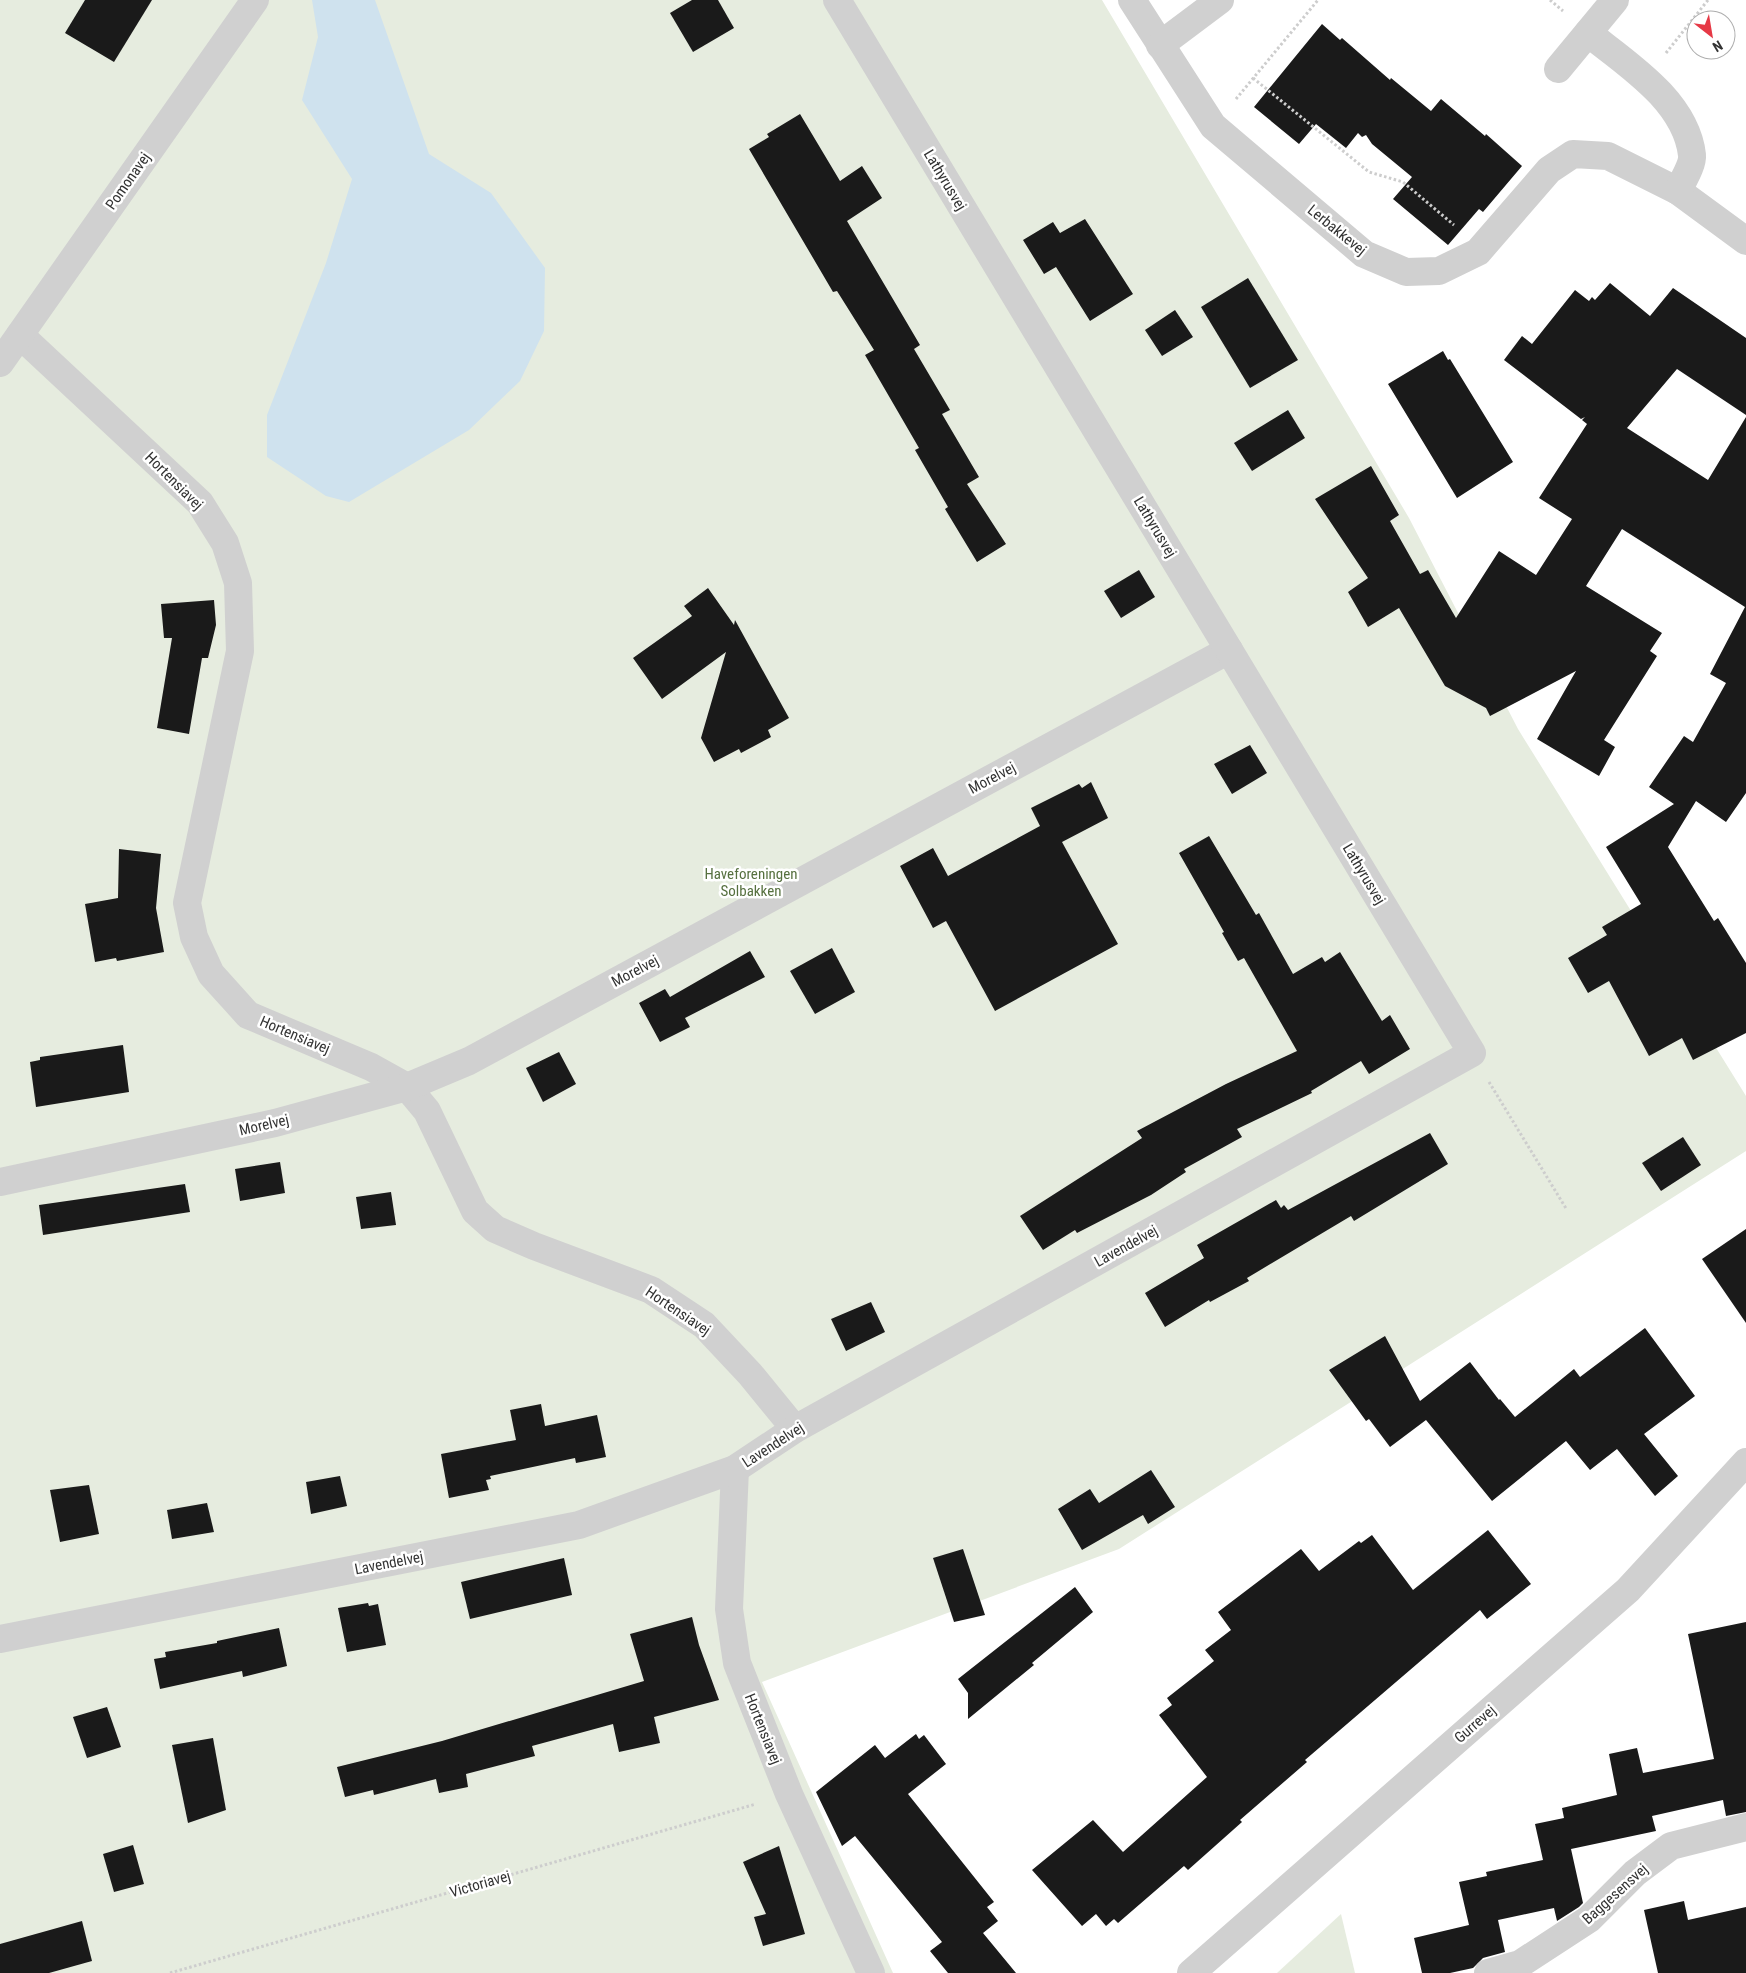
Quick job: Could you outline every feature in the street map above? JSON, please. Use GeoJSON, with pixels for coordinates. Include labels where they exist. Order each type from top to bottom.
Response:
{"type":"FeatureCollection","features":[{"type":"Feature","properties":{"kind":"street","name":"Pomonavej"},"geometry":{"type":"LineString","coordinates":[[0,363],[255,0]]}},
{"type":"Feature","properties":{"kind":"street","name":"Lathyrusvej"},"geometry":{"type":"LineString","coordinates":[[837,0],[1472,1054]]}},
{"type":"Feature","properties":{"kind":"street","name":"Lerbakkevej"},"geometry":{"type":"LineString","coordinates":[[1132,0],[1213,126],[1364,254],[1406,272],[1439,271],[1482,248],[1549,170],[1573,154],[1608,156],[1678,191],[1746,240]]}},
{"type":"Feature","properties":{"kind":"street"},"geometry":{"type":"LineString","coordinates":[[1160,45],[1220,0]]}},
{"type":"Feature","properties":{"kind":"street"},"geometry":{"type":"LineString","coordinates":[[1558,69],[1615,0]]}},
{"type":"Feature","properties":{"kind":"street"},"geometry":{"type":"LineString","coordinates":[[1588,33],[1645,78],[1663,95],[1684,128],[1692,157],[1678,191]]}},
{"type":"Feature","properties":{"kind":"street","name":"Hortensiavej"},"geometry":{"type":"LineString","coordinates":[[20,335],[200,503],[226,543],[238,583],[240,651],[187,903],[194,936],[211,974],[248,1016],[372,1067],[407,1087],[427,1111],[475,1212],[495,1229],[503,1233],[652,1290],[704,1325],[750,1374],[795,1429]]}},
{"type":"Feature","properties":{"kind":"street","name":"Morelvej"},"geometry":{"type":"LineString","coordinates":[[0,1182],[275,1124],[407,1087],[469,1061],[1229,650]]}},
{"type":"Feature","properties":{"kind":"street","name":"Lavendelvej"},"geometry":{"type":"LineString","coordinates":[[0,1639],[579,1525],[735,1469],[795,1429],[1472,1054]]}},
{"type":"Feature","properties":{"kind":"street","name":"Hortensiavej"},"geometry":{"type":"LineString","coordinates":[[735,1469],[729,1609],[737,1663],[789,1794],[871,1973]]}},
{"type":"Feature","properties":{"kind":"street","name":"Gurrevej"},"geometry":{"type":"LineString","coordinates":[[1191,1973],[1628,1590],[1743,1472]]}},
{"type":"Feature","properties":{"kind":"street","name":"Baggesensvej"},"geometry":{"type":"LineString","coordinates":[[1488,1973],[1520,1964],[1589,1919],[1635,1873],[1671,1846],[1746,1827]]}},
{"type":"Feature","properties":{"kind":"path"},"geometry":{"type":"LineString","coordinates":[[1213,126],[1318,0]]}},
{"type":"Feature","properties":{"kind":"path"},"geometry":{"type":"LineString","coordinates":[[1645,78],[1708,0]]}},
{"type":"Feature","properties":{"kind":"path"},"geometry":{"type":"LineString","coordinates":[[1253,78],[1369,172],[1403,182],[1482,248]]}},
{"type":"Feature","properties":{"kind":"path"},"geometry":{"type":"LineString","coordinates":[[1472,1054],[1568,1210]]}},
{"type":"Feature","properties":{"kind":"path","name":"Victoriavej"},"geometry":{"type":"LineString","coordinates":[[170,1973],[789,1794]]}},
{"type":"Feature","properties":{"kind":"green space","name":"Haveforeningen Solbakken"},"geometry":{"type":"Polygon","coordinates":[[[0,0],[1102,0],[1409,518],[1518,729],[1746,1096],[1746,1151],[1119,1549],[762,1682],[893,1973],[0,1973],[0,0]]]}},
{"type":"Feature","properties":{"kind":"green space"},"geometry":{"type":"Polygon","coordinates":[[[1341,1914],[1355,1973],[1277,1973],[1341,1914]]]}},
{"type":"Feature","properties":{"kind":"water"},"geometry":{"type":"Polygon","coordinates":[[[312,0],[375,0],[429,154],[491,193],[545,268],[544,331],[520,381],[469,430],[349,502],[326,496],[267,457],[267,415],[326,263],[352,179],[302,100],[318,37],[312,0]]]}},
{"type":"Feature","properties":{"kind":"building"},"geometry":{"type":"Polygon","coordinates":[[[85,0],[152,0],[114,62],[65,33],[85,0]]]}},
{"type":"Feature","properties":{"kind":"building"},"geometry":{"type":"Polygon","coordinates":[[[692,0],[718,0],[734,28],[693,52],[670,13],[692,0]]]}},
{"type":"Feature","properties":{"kind":"building"},"geometry":{"type":"Polygon","coordinates":[[[1322,24],[1340,40],[1342,38],[1390,80],[1391,78],[1431,111],[1441,99],[1485,136],[1486,134],[1522,166],[1483,212],[1479,209],[1448,245],[1393,199],[1412,177],[1372,144],[1366,135],[1362,137],[1358,133],[1346,148],[1316,124],[1299,144],[1254,107],[1322,24]]]}},
{"type":"Feature","properties":{"kind":"building"},"geometry":{"type":"Polygon","coordinates":[[[800,114],[840,181],[862,166],[882,198],[847,221],[920,345],[914,349],[950,410],[942,414],[979,477],[967,484],[1006,544],[977,562],[945,509],[948,507],[915,450],[919,448],[865,355],[874,350],[837,291],[833,292],[749,149],[769,137],[767,134],[800,114]]]}},
{"type":"Feature","properties":{"kind":"building"},"geometry":{"type":"Polygon","coordinates":[[[1085,219],[1133,294],[1090,321],[1056,267],[1044,274],[1023,240],[1053,222],[1060,233],[1085,219]]]}},
{"type":"Feature","properties":{"kind":"building"},"geometry":{"type":"Polygon","coordinates":[[[1248,278],[1298,360],[1250,388],[1201,307],[1248,278]]]}},
{"type":"Feature","properties":{"kind":"building"},"geometry":{"type":"Polygon","coordinates":[[[1610,283],[1650,316],[1673,288],[1746,338],[1746,415],[1677,369],[1627,428],[1708,480],[1746,417],[1746,793],[1726,822],[1696,801],[1668,847],[1714,921],[1718,918],[1746,963],[1746,1033],[1693,1060],[1682,1038],[1649,1056],[1609,981],[1588,993],[1568,958],[1607,935],[1602,927],[1641,904],[1606,847],[1674,804],[1649,787],[1684,736],[1693,742],[1726,683],[1710,674],[1745,607],[1622,529],[1586,586],[1662,633],[1650,651],[1657,656],[1604,740],[1615,747],[1599,776],[1537,739],[1576,671],[1490,716],[1486,708],[1445,686],[1399,608],[1368,627],[1348,592],[1368,578],[1315,499],[1371,466],[1399,515],[1390,521],[1420,574],[1428,570],[1456,618],[1499,551],[1536,575],[1572,519],[1539,498],[1587,424],[1582,420],[1585,417],[1581,419],[1504,360],[1522,336],[1532,344],[1575,290],[1589,301],[1592,297],[1595,300],[1610,283]]]}},
{"type":"Feature","properties":{"kind":"building"},"geometry":{"type":"Polygon","coordinates":[[[1175,310],[1193,337],[1162,356],[1145,330],[1175,310]]]}},
{"type":"Feature","properties":{"kind":"building"},"geometry":{"type":"Polygon","coordinates":[[[1443,351],[1448,360],[1450,359],[1513,462],[1457,498],[1388,384],[1443,351]]]}},
{"type":"Feature","properties":{"kind":"building"},"geometry":{"type":"Polygon","coordinates":[[[1288,410],[1305,438],[1252,471],[1234,443],[1288,410]]]}},
{"type":"Feature","properties":{"kind":"building"},"geometry":{"type":"Polygon","coordinates":[[[1139,570],[1155,597],[1121,618],[1104,591],[1139,570]]]}},
{"type":"Feature","properties":{"kind":"building"},"geometry":{"type":"Polygon","coordinates":[[[708,588],[734,625],[735,620],[789,718],[768,730],[771,737],[741,753],[739,749],[714,762],[701,738],[726,652],[662,699],[633,658],[692,616],[684,606],[708,588]]]}},
{"type":"Feature","properties":{"kind":"building"},"geometry":{"type":"Polygon","coordinates":[[[214,600],[216,625],[208,658],[202,658],[189,734],[157,728],[172,638],[164,638],[161,604],[214,600]]]}},
{"type":"Feature","properties":{"kind":"building"},"geometry":{"type":"Polygon","coordinates":[[[1250,745],[1267,773],[1232,794],[1214,764],[1250,745]]]}},
{"type":"Feature","properties":{"kind":"building"},"geometry":{"type":"Polygon","coordinates":[[[1091,782],[1108,818],[1062,842],[1118,944],[995,1011],[946,921],[933,928],[900,866],[933,848],[948,876],[1040,826],[1031,808],[1079,784],[1082,788],[1091,782]]]}},
{"type":"Feature","properties":{"kind":"building"},"geometry":{"type":"Polygon","coordinates":[[[1209,836],[1256,915],[1259,913],[1293,974],[1322,957],[1325,962],[1340,952],[1382,1021],[1390,1015],[1410,1049],[1369,1074],[1361,1061],[1311,1091],[1312,1093],[1237,1129],[1242,1137],[1184,1169],[1186,1172],[1151,1195],[1077,1233],[1075,1230],[1043,1250],[1020,1216],[1142,1138],[1137,1131],[1226,1084],[1297,1051],[1244,958],[1238,961],[1222,933],[1224,932],[1179,853],[1209,836]]]}},
{"type":"Feature","properties":{"kind":"building"},"geometry":{"type":"Polygon","coordinates":[[[119,849],[161,854],[156,908],[164,952],[117,961],[116,958],[95,962],[85,904],[118,898],[119,849]]]}},
{"type":"Feature","properties":{"kind":"building"},"geometry":{"type":"Polygon","coordinates":[[[832,948],[855,992],[815,1014],[790,971],[832,948]]]}},
{"type":"Feature","properties":{"kind":"building"},"geometry":{"type":"Polygon","coordinates":[[[750,951],[765,977],[685,1018],[690,1027],[660,1042],[639,1003],[665,989],[670,997],[750,951]]]}},
{"type":"Feature","properties":{"kind":"building"},"geometry":{"type":"Polygon","coordinates":[[[123,1045],[129,1092],[36,1107],[30,1062],[40,1060],[40,1057],[123,1045]]]}},
{"type":"Feature","properties":{"kind":"building"},"geometry":{"type":"Polygon","coordinates":[[[559,1052],[576,1084],[543,1102],[526,1068],[559,1052]]]}},
{"type":"Feature","properties":{"kind":"building"},"geometry":{"type":"Polygon","coordinates":[[[1430,1133],[1448,1164],[1354,1221],[1351,1216],[1247,1278],[1249,1281],[1210,1302],[1209,1300],[1165,1327],[1145,1293],[1204,1258],[1197,1245],[1276,1200],[1281,1208],[1284,1205],[1288,1210],[1430,1133]]]}},
{"type":"Feature","properties":{"kind":"building"},"geometry":{"type":"Polygon","coordinates":[[[1683,1137],[1701,1165],[1661,1191],[1642,1163],[1683,1137]]]}},
{"type":"Feature","properties":{"kind":"building"},"geometry":{"type":"Polygon","coordinates":[[[280,1162],[285,1193],[240,1201],[235,1169],[280,1162]]]}},
{"type":"Feature","properties":{"kind":"building"},"geometry":{"type":"Polygon","coordinates":[[[185,1184],[190,1212],[43,1235],[39,1205],[185,1184]]]}},
{"type":"Feature","properties":{"kind":"building"},"geometry":{"type":"Polygon","coordinates":[[[391,1192],[396,1225],[361,1229],[356,1197],[391,1192]]]}},
{"type":"Feature","properties":{"kind":"building"},"geometry":{"type":"Polygon","coordinates":[[[1746,1229],[1746,1323],[1702,1259],[1746,1229]]]}},
{"type":"Feature","properties":{"kind":"building"},"geometry":{"type":"Polygon","coordinates":[[[871,1302],[885,1332],[846,1351],[831,1319],[871,1302]]]}},
{"type":"Feature","properties":{"kind":"building"},"geometry":{"type":"Polygon","coordinates":[[[1645,1328],[1695,1396],[1644,1434],[1678,1476],[1655,1496],[1617,1449],[1590,1470],[1566,1441],[1492,1501],[1426,1420],[1390,1447],[1369,1419],[1366,1421],[1329,1370],[1385,1336],[1420,1401],[1470,1362],[1499,1400],[1515,1417],[1574,1369],[1580,1377],[1645,1328]]]}},
{"type":"Feature","properties":{"kind":"building"},"geometry":{"type":"Polygon","coordinates":[[[541,1404],[545,1426],[597,1415],[606,1457],[576,1463],[575,1458],[490,1476],[491,1479],[486,1480],[489,1490],[449,1498],[441,1454],[516,1440],[510,1410],[541,1404]]]}},
{"type":"Feature","properties":{"kind":"building"},"geometry":{"type":"Polygon","coordinates":[[[1151,1470],[1175,1507],[1148,1524],[1143,1515],[1082,1550],[1058,1509],[1090,1489],[1099,1503],[1151,1470]]]}},
{"type":"Feature","properties":{"kind":"building"},"geometry":{"type":"Polygon","coordinates":[[[340,1476],[347,1506],[311,1514],[306,1482],[340,1476]]]}},
{"type":"Feature","properties":{"kind":"building"},"geometry":{"type":"Polygon","coordinates":[[[89,1485],[99,1534],[60,1542],[50,1490],[89,1485]]]}},
{"type":"Feature","properties":{"kind":"building"},"geometry":{"type":"Polygon","coordinates":[[[207,1503],[214,1532],[172,1539],[167,1510],[207,1503]]]}},
{"type":"Feature","properties":{"kind":"building"},"geometry":{"type":"Polygon","coordinates":[[[1488,1530],[1531,1584],[1487,1619],[1480,1610],[1305,1760],[1307,1762],[1240,1820],[1242,1822],[1188,1870],[1184,1866],[1118,1923],[1114,1919],[1106,1926],[1096,1914],[1082,1926],[1032,1870],[1093,1820],[1123,1852],[1207,1777],[1159,1715],[1172,1705],[1167,1698],[1214,1661],[1205,1650],[1231,1630],[1218,1612],[1301,1549],[1319,1571],[1359,1541],[1361,1543],[1372,1535],[1413,1590],[1488,1530]]]}},
{"type":"Feature","properties":{"kind":"building"},"geometry":{"type":"Polygon","coordinates":[[[963,1549],[985,1615],[954,1622],[933,1558],[963,1549]]]}},
{"type":"Feature","properties":{"kind":"building"},"geometry":{"type":"Polygon","coordinates":[[[564,1558],[572,1595],[470,1619],[461,1582],[564,1558]]]}},
{"type":"Feature","properties":{"kind":"building"},"geometry":{"type":"Polygon","coordinates":[[[1075,1587],[1093,1612],[1032,1663],[1034,1665],[968,1719],[968,1693],[958,1679],[1075,1587]]]}},
{"type":"Feature","properties":{"kind":"building"},"geometry":{"type":"Polygon","coordinates":[[[368,1603],[369,1606],[378,1604],[386,1645],[347,1652],[338,1608],[368,1603]]]}},
{"type":"Feature","properties":{"kind":"building"},"geometry":{"type":"Polygon","coordinates":[[[692,1617],[699,1645],[719,1700],[654,1717],[660,1743],[619,1752],[613,1724],[532,1746],[535,1756],[466,1774],[468,1787],[439,1793],[436,1779],[374,1795],[373,1790],[345,1797],[337,1767],[442,1741],[644,1681],[630,1634],[692,1617]]]}},
{"type":"Feature","properties":{"kind":"building"},"geometry":{"type":"Polygon","coordinates":[[[1746,1622],[1746,1812],[1726,1816],[1723,1800],[1652,1816],[1656,1831],[1571,1849],[1583,1903],[1579,1907],[1557,1921],[1554,1908],[1498,1920],[1505,1952],[1483,1958],[1473,1968],[1450,1973],[1422,1973],[1414,1938],[1469,1925],[1459,1882],[1487,1876],[1486,1872],[1543,1860],[1535,1824],[1564,1818],[1562,1808],[1617,1795],[1609,1754],[1637,1748],[1643,1773],[1714,1759],[1688,1634],[1746,1622]]]}},
{"type":"Feature","properties":{"kind":"building"},"geometry":{"type":"Polygon","coordinates":[[[279,1628],[287,1666],[243,1677],[242,1671],[160,1689],[154,1659],[166,1657],[165,1652],[217,1643],[217,1641],[279,1628]]]}},
{"type":"Feature","properties":{"kind":"building"},"geometry":{"type":"Polygon","coordinates":[[[107,1707],[121,1747],[87,1758],[73,1717],[107,1707]]]}},
{"type":"Feature","properties":{"kind":"building"},"geometry":{"type":"Polygon","coordinates":[[[916,1734],[919,1739],[924,1735],[946,1764],[908,1794],[994,1902],[987,1907],[998,1921],[983,1933],[1016,1973],[948,1973],[930,1951],[942,1942],[855,1836],[842,1846],[816,1792],[875,1745],[885,1758],[916,1734]]]}},
{"type":"Feature","properties":{"kind":"building"},"geometry":{"type":"Polygon","coordinates":[[[213,1738],[226,1810],[188,1823],[172,1745],[213,1738]]]}},
{"type":"Feature","properties":{"kind":"building"},"geometry":{"type":"Polygon","coordinates":[[[133,1845],[144,1884],[114,1892],[103,1854],[133,1845]]]}},
{"type":"Feature","properties":{"kind":"building"},"geometry":{"type":"Polygon","coordinates":[[[779,1846],[805,1934],[763,1946],[754,1917],[766,1914],[743,1862],[779,1846]]]}},
{"type":"Feature","properties":{"kind":"building"},"geometry":{"type":"Polygon","coordinates":[[[1684,1901],[1688,1920],[1746,1907],[1746,1973],[1658,1973],[1644,1910],[1684,1901]]]}},
{"type":"Feature","properties":{"kind":"building"},"geometry":{"type":"Polygon","coordinates":[[[82,1921],[92,1961],[49,1973],[0,1973],[0,1944],[82,1921]]]}}]}
